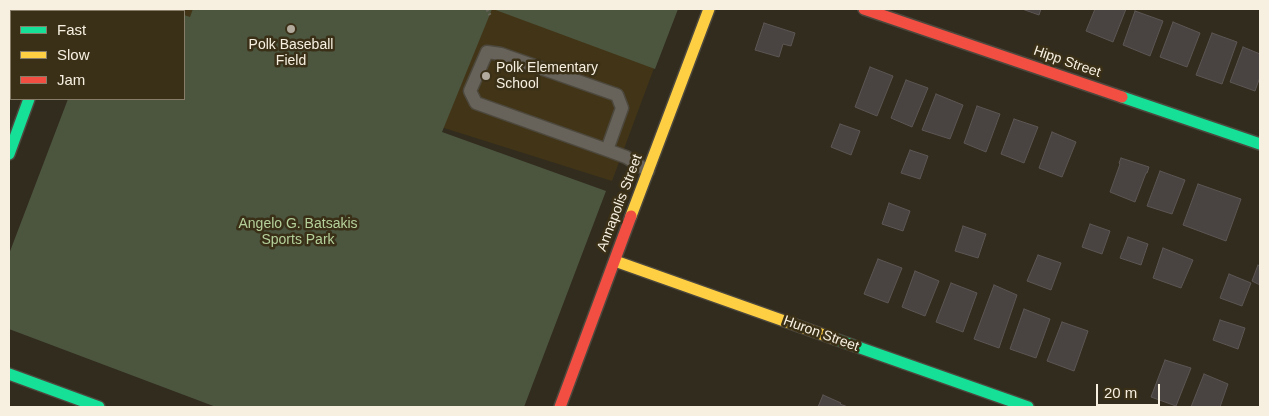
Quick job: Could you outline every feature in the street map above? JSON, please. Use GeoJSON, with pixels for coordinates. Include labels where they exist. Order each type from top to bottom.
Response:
{"type":"FeatureCollection","features":[{"type":"Feature","properties":{"kind":"street","name":"Annapolis Street"},"geometry":{"type":"LineString","coordinates":[[560,407],[709,9]]}},
{"type":"Feature","properties":{"kind":"street","name":"Hipp Street"},"geometry":{"type":"LineString","coordinates":[[864,9],[1260,144]]}},
{"type":"Feature","properties":{"kind":"street"},"geometry":{"type":"LineString","coordinates":[[9,154],[29,100]]}},
{"type":"Feature","properties":{"kind":"street","name":"Huron Street"},"geometry":{"type":"LineString","coordinates":[[615,261],[1028,407]]}},
{"type":"Feature","properties":{"kind":"street"},"geometry":{"type":"LineString","coordinates":[[9,374],[99,407]]}},
{"type":"Feature","properties":{"kind":"lane"},"geometry":{"type":"LineString","coordinates":[[607,150],[622,108],[617,95],[501,54],[487,52],[470,91],[476,103],[626,157],[648,171]]}},
{"type":"Feature","properties":{"kind":"path"},"geometry":{"type":"LineString","coordinates":[[487,9],[490,15]]}},
{"type":"Feature","properties":{"kind":"shaded area","name":"Polk Elementary School"},"geometry":{"type":"Polygon","coordinates":[[[162,9],[676,9],[612,181],[441,127],[185,17],[185,10],[162,9]]]}},
{"type":"Feature","properties":{"kind":"green space"},"geometry":{"type":"Polygon","coordinates":[[[166,9],[170,10],[102,10],[166,9]]]}},
{"type":"Feature","properties":{"kind":"green space","name":"Angelo G. Batsakis Sports Park"},"geometry":{"type":"Polygon","coordinates":[[[193,9],[492,9],[442,132],[606,191],[524,407],[216,407],[9,329],[9,254],[68,100],[185,100],[185,15],[190,17],[193,9]]]}},
{"type":"Feature","properties":{"kind":"green space"},"geometry":{"type":"Polygon","coordinates":[[[493,9],[678,9],[655,69],[493,9]]]}},
{"type":"Feature","properties":{"kind":"building"},"geometry":{"type":"Polygon","coordinates":[[[1022,9],[1041,9],[1039,15],[1022,9]]]}},
{"type":"Feature","properties":{"kind":"building"},"geometry":{"type":"Polygon","coordinates":[[[1095,9],[1126,9],[1113,42],[1086,31],[1095,9]]]}},
{"type":"Feature","properties":{"kind":"building"},"geometry":{"type":"Polygon","coordinates":[[[1135,11],[1163,21],[1150,56],[1123,45],[1135,11]]]}},
{"type":"Feature","properties":{"kind":"building"},"geometry":{"type":"Polygon","coordinates":[[[1173,22],[1200,33],[1187,67],[1160,57],[1173,22]]]}},
{"type":"Feature","properties":{"kind":"building"},"geometry":{"type":"Polygon","coordinates":[[[764,23],[795,33],[791,46],[783,44],[779,57],[755,50],[764,23]]]}},
{"type":"Feature","properties":{"kind":"building"},"geometry":{"type":"Polygon","coordinates":[[[1212,33],[1237,42],[1222,84],[1196,75],[1212,33]]]}},
{"type":"Feature","properties":{"kind":"building"},"geometry":{"type":"Polygon","coordinates":[[[1243,47],[1260,54],[1260,77],[1255,91],[1230,82],[1243,47]]]}},
{"type":"Feature","properties":{"kind":"building"},"geometry":{"type":"Polygon","coordinates":[[[870,67],[893,76],[877,116],[855,107],[870,67]]]}},
{"type":"Feature","properties":{"kind":"building"},"geometry":{"type":"Polygon","coordinates":[[[906,80],[928,88],[912,127],[891,118],[906,80]]]}},
{"type":"Feature","properties":{"kind":"building"},"geometry":{"type":"Polygon","coordinates":[[[936,94],[963,105],[950,139],[922,130],[936,94]]]}},
{"type":"Feature","properties":{"kind":"building"},"geometry":{"type":"Polygon","coordinates":[[[977,106],[1000,114],[986,152],[964,143],[977,106]]]}},
{"type":"Feature","properties":{"kind":"building"},"geometry":{"type":"Polygon","coordinates":[[[1014,119],[1038,127],[1024,163],[1001,154],[1014,119]]]}},
{"type":"Feature","properties":{"kind":"building"},"geometry":{"type":"Polygon","coordinates":[[[840,124],[860,131],[851,155],[831,147],[840,124]]]}},
{"type":"Feature","properties":{"kind":"building"},"geometry":{"type":"Polygon","coordinates":[[[1052,132],[1076,142],[1062,177],[1039,168],[1052,132]]]}},
{"type":"Feature","properties":{"kind":"building"},"geometry":{"type":"Polygon","coordinates":[[[910,150],[928,156],[920,179],[901,173],[910,150]]]}},
{"type":"Feature","properties":{"kind":"building"},"geometry":{"type":"Polygon","coordinates":[[[1121,158],[1149,167],[1135,202],[1110,192],[1121,158]]]}},
{"type":"Feature","properties":{"kind":"building"},"geometry":{"type":"Polygon","coordinates":[[[1160,171],[1185,180],[1172,214],[1147,206],[1160,171]]]}},
{"type":"Feature","properties":{"kind":"building"},"geometry":{"type":"Polygon","coordinates":[[[1198,184],[1241,199],[1226,241],[1183,225],[1198,184]]]}},
{"type":"Feature","properties":{"kind":"building"},"geometry":{"type":"Polygon","coordinates":[[[889,203],[910,211],[903,231],[882,224],[889,203]]]}},
{"type":"Feature","properties":{"kind":"building"},"geometry":{"type":"Polygon","coordinates":[[[1090,224],[1110,231],[1102,254],[1082,247],[1090,224]]]}},
{"type":"Feature","properties":{"kind":"building"},"geometry":{"type":"Polygon","coordinates":[[[963,226],[986,234],[978,258],[955,251],[963,226]]]}},
{"type":"Feature","properties":{"kind":"building"},"geometry":{"type":"Polygon","coordinates":[[[1128,237],[1148,244],[1141,265],[1120,258],[1128,237]]]}},
{"type":"Feature","properties":{"kind":"building"},"geometry":{"type":"Polygon","coordinates":[[[1163,248],[1193,260],[1181,288],[1153,278],[1163,248]]]}},
{"type":"Feature","properties":{"kind":"building"},"geometry":{"type":"Polygon","coordinates":[[[1038,255],[1061,263],[1051,290],[1027,281],[1038,255]]]}},
{"type":"Feature","properties":{"kind":"building"},"geometry":{"type":"Polygon","coordinates":[[[878,259],[902,268],[888,303],[864,294],[878,259]]]}},
{"type":"Feature","properties":{"kind":"building"},"geometry":{"type":"Polygon","coordinates":[[[1258,265],[1260,267],[1260,285],[1252,281],[1258,265]]]}},
{"type":"Feature","properties":{"kind":"building"},"geometry":{"type":"Polygon","coordinates":[[[915,271],[939,281],[925,316],[902,307],[915,271]]]}},
{"type":"Feature","properties":{"kind":"building"},"geometry":{"type":"Polygon","coordinates":[[[1229,274],[1251,283],[1242,306],[1220,298],[1229,274]]]}},
{"type":"Feature","properties":{"kind":"building"},"geometry":{"type":"Polygon","coordinates":[[[951,283],[977,293],[963,332],[936,322],[951,283]]]}},
{"type":"Feature","properties":{"kind":"building"},"geometry":{"type":"Polygon","coordinates":[[[994,285],[1017,295],[999,348],[974,339],[994,285]]]}},
{"type":"Feature","properties":{"kind":"building"},"geometry":{"type":"Polygon","coordinates":[[[1024,309],[1050,319],[1036,358],[1010,349],[1024,309]]]}},
{"type":"Feature","properties":{"kind":"building"},"geometry":{"type":"Polygon","coordinates":[[[1220,320],[1245,328],[1238,349],[1213,340],[1220,320]]]}},
{"type":"Feature","properties":{"kind":"building"},"geometry":{"type":"Polygon","coordinates":[[[1062,322],[1088,331],[1074,371],[1047,361],[1062,322]]]}},
{"type":"Feature","properties":{"kind":"building"},"geometry":{"type":"Polygon","coordinates":[[[1165,360],[1191,368],[1176,406],[1151,397],[1165,360]]]}},
{"type":"Feature","properties":{"kind":"building"},"geometry":{"type":"Polygon","coordinates":[[[1204,374],[1228,384],[1220,407],[1191,407],[1204,374]]]}},
{"type":"Feature","properties":{"kind":"building"},"geometry":{"type":"Polygon","coordinates":[[[823,395],[840,404],[848,407],[818,407],[823,395]]]}},
{"type":"Feature","properties":{"kind":"traffic: fast"},"geometry":{"type":"LineString","coordinates":[[1122,97],[1260,144]]}},
{"type":"Feature","properties":{"kind":"traffic: fast"},"geometry":{"type":"LineString","coordinates":[[9,154],[29,100]]}},
{"type":"Feature","properties":{"kind":"traffic: fast"},"geometry":{"type":"LineString","coordinates":[[835,339],[1028,407]]}},
{"type":"Feature","properties":{"kind":"traffic: fast"},"geometry":{"type":"LineString","coordinates":[[9,374],[99,407]]}},
{"type":"Feature","properties":{"kind":"traffic: slow"},"geometry":{"type":"LineString","coordinates":[[631,216],[709,9]]}},
{"type":"Feature","properties":{"kind":"traffic: slow"},"geometry":{"type":"LineString","coordinates":[[615,261],[835,339]]}},
{"type":"Feature","properties":{"kind":"traffic: jam"},"geometry":{"type":"LineString","coordinates":[[864,9],[1122,97]]}},
{"type":"Feature","properties":{"kind":"traffic: jam"},"geometry":{"type":"LineString","coordinates":[[560,407],[631,216]]}},
{"type":"Feature","properties":{"kind":"place","name":"Polk Baseball Field"},"geometry":{"type":"Point","coordinates":[291,29]}},
{"type":"Feature","properties":{"kind":"place","name":"Polk Elementary School"},"geometry":{"type":"Point","coordinates":[486,76]}}]}
